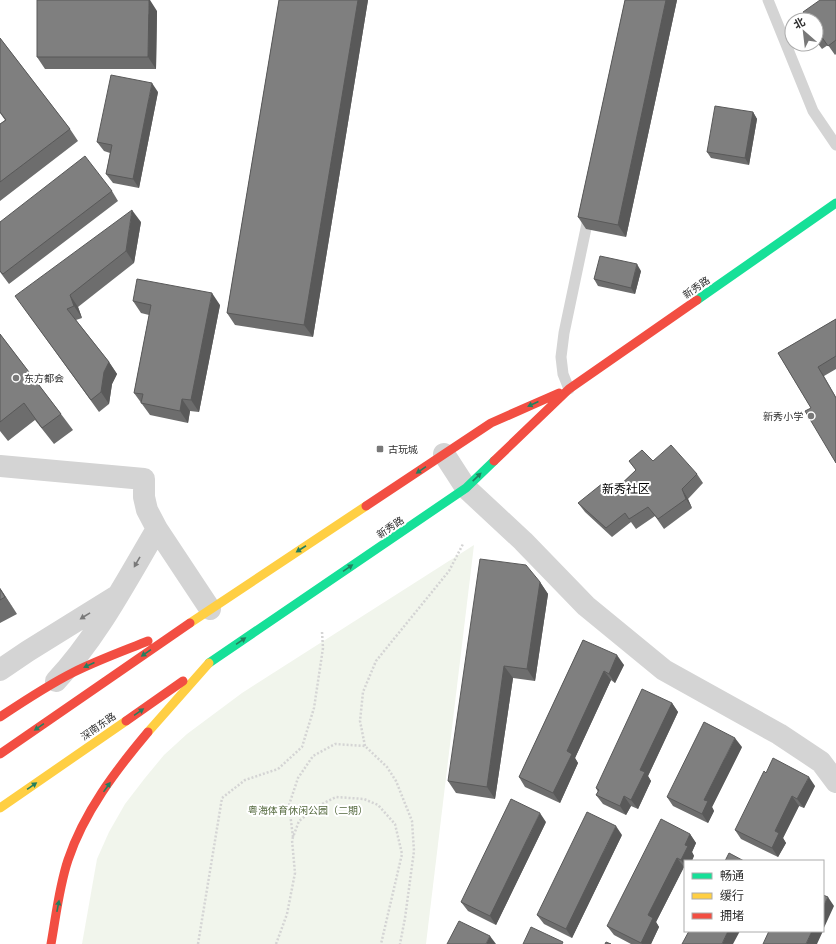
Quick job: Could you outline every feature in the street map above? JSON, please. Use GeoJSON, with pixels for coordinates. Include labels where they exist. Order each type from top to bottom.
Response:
{"type":"FeatureCollection","features":[{"type":"Feature","properties":{"kind":"main road","name":"新秀路"},"geometry":{"type":"LineString","coordinates":[[208,663],[466,488],[569,389],[836,203]]}},
{"type":"Feature","properties":{"kind":"main road","name":"新秀路"},"geometry":{"type":"LineString","coordinates":[[190,623],[491,424],[543,399],[569,389]]}},
{"type":"Feature","properties":{"kind":"main road"},"geometry":{"type":"LineString","coordinates":[[0,717],[54,683],[86,666],[190,623]]}},
{"type":"Feature","properties":{"kind":"main road"},"geometry":{"type":"LineString","coordinates":[[0,754],[190,623]]}},
{"type":"Feature","properties":{"kind":"main road","name":"深南东路"},"geometry":{"type":"LineString","coordinates":[[0,808],[208,663]]}},
{"type":"Feature","properties":{"kind":"main road"},"geometry":{"type":"LineString","coordinates":[[51,944],[64,874],[71,850],[92,808],[125,760],[208,663]]}},
{"type":"Feature","properties":{"kind":"street"},"geometry":{"type":"LineString","coordinates":[[444,454],[466,488],[523,541],[586,606],[664,670],[779,734],[821,762],[836,782]]}},
{"type":"Feature","properties":{"kind":"street"},"geometry":{"type":"LineString","coordinates":[[0,466],[144,479],[144,497],[147,510],[157,529],[210,610]]}},
{"type":"Feature","properties":{"kind":"street"},"geometry":{"type":"LineString","coordinates":[[54,683],[91,638],[118,596],[157,529]]}},
{"type":"Feature","properties":{"kind":"street"},"geometry":{"type":"LineString","coordinates":[[0,670],[28,651],[118,596]]}},
{"type":"Feature","properties":{"kind":"lane"},"geometry":{"type":"LineString","coordinates":[[768,0],[813,111],[836,145]]}},
{"type":"Feature","properties":{"kind":"lane"},"geometry":{"type":"LineString","coordinates":[[569,389],[563,374],[561,357],[564,333],[592,201]]}},
{"type":"Feature","properties":{"kind":"path"},"geometry":{"type":"LineString","coordinates":[[400,944],[414,851],[412,821],[396,781],[387,767],[365,746],[360,721],[363,692],[376,661],[449,571],[463,544]]}},
{"type":"Feature","properties":{"kind":"path"},"geometry":{"type":"LineString","coordinates":[[198,944],[222,798],[245,780],[278,769],[302,747],[314,708],[323,648],[322,632]]}},
{"type":"Feature","properties":{"kind":"path"},"geometry":{"type":"LineString","coordinates":[[293,838],[289,805],[298,778],[313,756],[335,744],[365,746]]}},
{"type":"Feature","properties":{"kind":"path"},"geometry":{"type":"LineString","coordinates":[[276,944],[287,914],[295,873],[292,840],[299,821],[318,806],[336,797],[364,799],[378,805],[395,824],[402,854],[382,944]]}},
{"type":"Feature","properties":{"kind":"green space","name":"粤海体育休闲公园（二期）"},"geometry":{"type":"Polygon","coordinates":[[[474,545],[426,944],[82,944],[97,859],[109,832],[125,804],[164,755],[187,734],[242,693],[474,545]]]}},
{"type":"Feature","properties":{"kind":"building"},"geometry":{"type":"Polygon","coordinates":[[[37,0],[149,0],[148,57],[37,57],[37,0]]]}},
{"type":"Feature","properties":{"kind":"building"},"geometry":{"type":"Polygon","coordinates":[[[279,0],[358,0],[304,325],[227,313],[279,0]]]}},
{"type":"Feature","properties":{"kind":"building"},"geometry":{"type":"Polygon","coordinates":[[[625,0],[666,0],[618,225],[578,217],[625,0]]]}},
{"type":"Feature","properties":{"kind":"building"},"geometry":{"type":"Polygon","coordinates":[[[820,0],[836,0],[836,40],[828,46],[824,40],[824,12],[803,12],[820,0]]]}},
{"type":"Feature","properties":{"kind":"building"},"geometry":{"type":"Polygon","coordinates":[[[0,38],[70,129],[0,182],[0,124],[6,120],[0,112],[0,38]]]}},
{"type":"Feature","properties":{"kind":"building"},"geometry":{"type":"Polygon","coordinates":[[[111,75],[152,83],[133,179],[106,174],[112,145],[97,142],[111,75]]]}},
{"type":"Feature","properties":{"kind":"building"},"geometry":{"type":"Polygon","coordinates":[[[715,106],[753,112],[745,158],[707,152],[715,106]]]}},
{"type":"Feature","properties":{"kind":"building"},"geometry":{"type":"Polygon","coordinates":[[[85,156],[112,191],[3,274],[0,271],[0,222],[85,156]]]}},
{"type":"Feature","properties":{"kind":"building"},"geometry":{"type":"Polygon","coordinates":[[[132,210],[126,251],[70,295],[74,306],[67,309],[109,362],[104,372],[101,392],[91,400],[15,296],[132,210]]]}},
{"type":"Feature","properties":{"kind":"building"},"geometry":{"type":"Polygon","coordinates":[[[600,256],[637,264],[631,288],[594,279],[600,256]]]}},
{"type":"Feature","properties":{"kind":"building"},"geometry":{"type":"Polygon","coordinates":[[[137,279],[212,293],[191,400],[182,399],[180,411],[141,403],[143,394],[134,393],[151,305],[133,301],[137,279]]]}},
{"type":"Feature","properties":{"kind":"building"},"geometry":{"type":"Polygon","coordinates":[[[836,319],[836,356],[818,367],[836,398],[836,463],[805,411],[811,408],[778,353],[836,319]]]}},
{"type":"Feature","properties":{"kind":"building","name":"东方都会"},"geometry":{"type":"Polygon","coordinates":[[[0,334],[61,414],[42,428],[24,403],[0,422],[0,334]]]}},
{"type":"Feature","properties":{"kind":"building"},"geometry":{"type":"Polygon","coordinates":[[[671,445],[697,474],[682,489],[686,499],[658,519],[648,507],[629,519],[625,513],[606,528],[578,503],[603,483],[614,491],[636,470],[629,461],[642,450],[653,461],[671,445]]]}},
{"type":"Feature","properties":{"kind":"building"},"geometry":{"type":"Polygon","coordinates":[[[480,559],[526,565],[540,582],[527,669],[504,666],[487,787],[448,781],[480,559]]]}},
{"type":"Feature","properties":{"kind":"building"},"geometry":{"type":"Polygon","coordinates":[[[0,589],[5,597],[0,600],[0,589]]]}},
{"type":"Feature","properties":{"kind":"building"},"geometry":{"type":"Polygon","coordinates":[[[583,640],[617,655],[609,674],[604,671],[567,751],[572,754],[553,793],[519,777],[583,640]]]}},
{"type":"Feature","properties":{"kind":"building"},"geometry":{"type":"Polygon","coordinates":[[[642,689],[672,703],[640,770],[645,772],[631,800],[624,796],[620,806],[596,795],[599,790],[596,788],[642,689]]]}},
{"type":"Feature","properties":{"kind":"building"},"geometry":{"type":"Polygon","coordinates":[[[704,722],[735,738],[704,800],[708,801],[702,814],[667,797],[704,722]]]}},
{"type":"Feature","properties":{"kind":"building"},"geometry":{"type":"Polygon","coordinates":[[[773,758],[809,777],[797,799],[792,796],[775,831],[779,833],[772,848],[735,830],[764,771],[766,773],[773,758]]]}},
{"type":"Feature","properties":{"kind":"building"},"geometry":{"type":"Polygon","coordinates":[[[511,799],[540,813],[490,916],[461,902],[511,799]]]}},
{"type":"Feature","properties":{"kind":"building"},"geometry":{"type":"Polygon","coordinates":[[[587,812],[616,826],[566,929],[537,915],[587,812]]]}},
{"type":"Feature","properties":{"kind":"building"},"geometry":{"type":"Polygon","coordinates":[[[661,819],[690,834],[685,845],[688,846],[681,860],[677,858],[648,915],[653,918],[641,943],[607,926],[661,819]]]}},
{"type":"Feature","properties":{"kind":"building"},"geometry":{"type":"Polygon","coordinates":[[[729,853],[742,860],[726,860],[729,853]]]}},
{"type":"Feature","properties":{"kind":"building"},"geometry":{"type":"Polygon","coordinates":[[[824,895],[828,897],[824,905],[824,895]]]}},
{"type":"Feature","properties":{"kind":"building"},"geometry":{"type":"Polygon","coordinates":[[[459,921],[490,936],[486,944],[447,944],[459,921]]]}},
{"type":"Feature","properties":{"kind":"building"},"geometry":{"type":"Polygon","coordinates":[[[531,927],[563,942],[562,944],[523,944],[531,927]]]}},
{"type":"Feature","properties":{"kind":"building"},"geometry":{"type":"Polygon","coordinates":[[[688,932],[728,932],[722,944],[682,944],[688,932]]]}},
{"type":"Feature","properties":{"kind":"building"},"geometry":{"type":"Polygon","coordinates":[[[769,932],[812,932],[806,944],[763,944],[769,932]]]}},
{"type":"Feature","properties":{"kind":"traffic: fast"},"geometry":{"type":"LineString","coordinates":[[697,300],[836,203]]}},
{"type":"Feature","properties":{"kind":"traffic: fast"},"geometry":{"type":"LineString","coordinates":[[209,663],[466,488],[494,461]]}},
{"type":"Feature","properties":{"kind":"traffic: slow"},"geometry":{"type":"LineString","coordinates":[[190,623],[366,506]]}},
{"type":"Feature","properties":{"kind":"traffic: slow"},"geometry":{"type":"LineString","coordinates":[[148,732],[209,663]]}},
{"type":"Feature","properties":{"kind":"traffic: slow"},"geometry":{"type":"LineString","coordinates":[[0,808],[126,721]]}},
{"type":"Feature","properties":{"kind":"traffic: jam"},"geometry":{"type":"LineString","coordinates":[[494,461],[569,389],[697,300]]}},
{"type":"Feature","properties":{"kind":"traffic: jam"},"geometry":{"type":"LineString","coordinates":[[366,506],[491,423],[559,393]]}},
{"type":"Feature","properties":{"kind":"traffic: jam"},"geometry":{"type":"LineString","coordinates":[[0,754],[190,623]]}},
{"type":"Feature","properties":{"kind":"traffic: jam"},"geometry":{"type":"LineString","coordinates":[[0,717],[45,688],[74,672],[148,641]]}},
{"type":"Feature","properties":{"kind":"traffic: jam"},"geometry":{"type":"LineString","coordinates":[[126,721],[183,681]]}},
{"type":"Feature","properties":{"kind":"traffic: jam"},"geometry":{"type":"LineString","coordinates":[[51,944],[62,881],[75,842],[102,792],[124,761],[148,732]]}},
{"type":"Feature","properties":{"kind":"place","name":"东方都会"},"geometry":{"type":"Point","coordinates":[16,378]}},
{"type":"Feature","properties":{"kind":"place","name":"新秀小学"},"geometry":{"type":"Point","coordinates":[811,416]}},
{"type":"Feature","properties":{"kind":"place","name":"古玩城"},"geometry":{"type":"Point","coordinates":[380,449]}},
{"type":"Feature","properties":{"kind":"district","name":"新秀社区"},"geometry":{"type":"Point","coordinates":[626,489]}}]}
